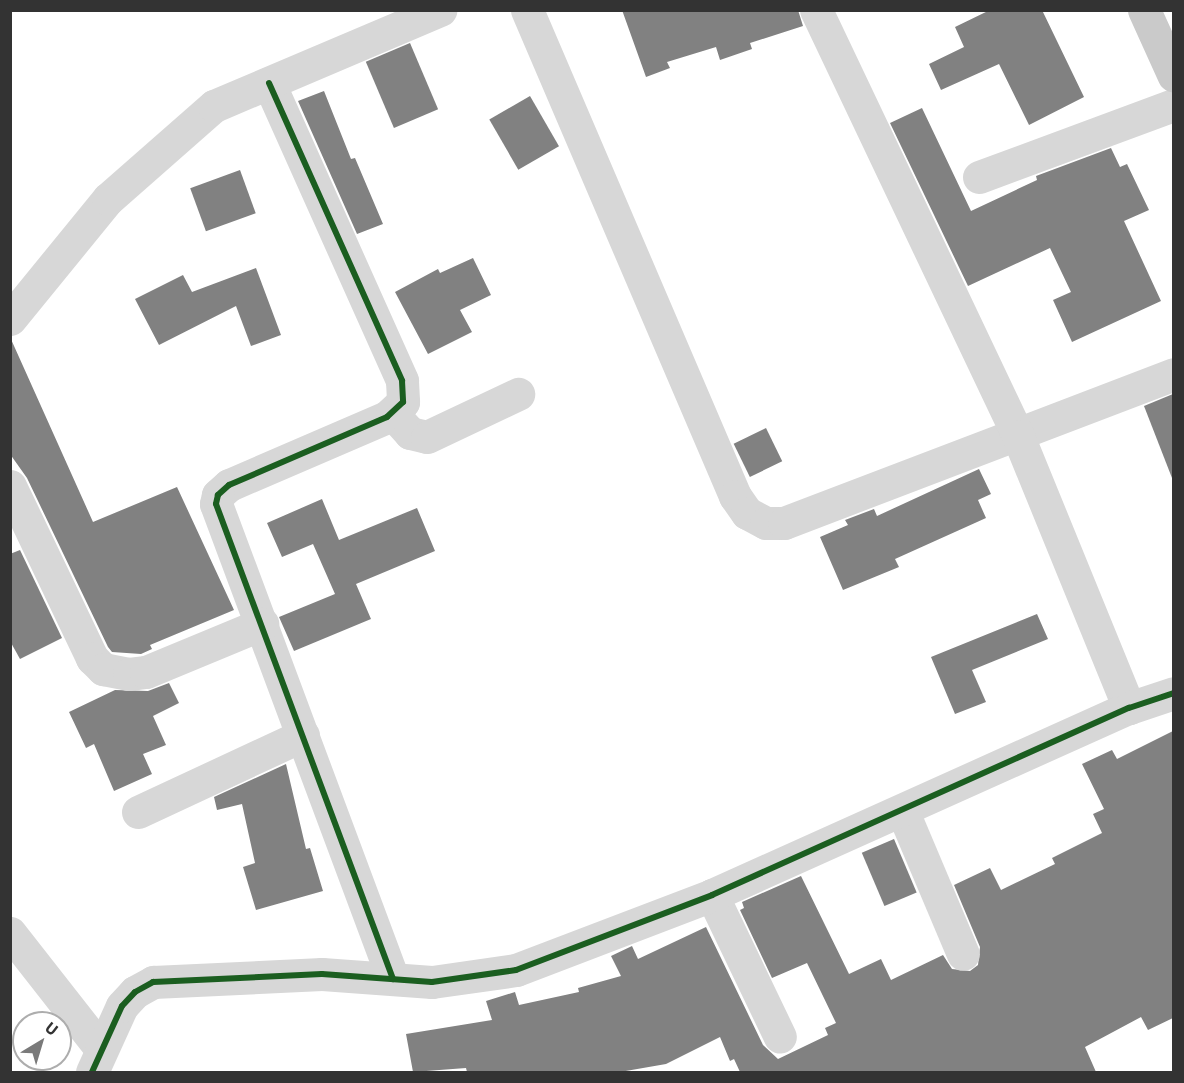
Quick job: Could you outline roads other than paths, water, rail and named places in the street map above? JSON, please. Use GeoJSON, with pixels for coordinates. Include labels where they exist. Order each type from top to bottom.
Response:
{"type":"FeatureCollection","features":[{"type":"Feature","properties":{"kind":"main road"},"geometry":{"type":"LineString","coordinates":[[1144,10],[1173,76]]}},
{"type":"Feature","properties":{"kind":"street"},"geometry":{"type":"LineString","coordinates":[[10,319],[108,199],[214,106],[440,10]]}},
{"type":"Feature","properties":{"kind":"street"},"geometry":{"type":"LineString","coordinates":[[527,10],[735,496],[747,513],[766,524],[784,523],[1018,436],[1173,374]]}},
{"type":"Feature","properties":{"kind":"street"},"geometry":{"type":"LineString","coordinates":[[816,10],[1018,436],[1129,708]]}},
{"type":"Feature","properties":{"kind":"street"},"geometry":{"type":"LineString","coordinates":[[269,83],[402,381],[403,402],[392,412],[229,484],[218,495],[216,504],[393,979]]}},
{"type":"Feature","properties":{"kind":"street"},"geometry":{"type":"LineString","coordinates":[[979,177],[1173,105]]}},
{"type":"Feature","properties":{"kind":"street"},"geometry":{"type":"LineString","coordinates":[[392,412],[410,433],[427,437],[518,394]]}},
{"type":"Feature","properties":{"kind":"street"},"geometry":{"type":"LineString","coordinates":[[10,486],[92,658],[103,669],[129,674],[146,672],[262,624]]}},
{"type":"Feature","properties":{"kind":"street"},"geometry":{"type":"LineString","coordinates":[[97,1061],[123,1006],[135,992],[153,982],[322,974],[432,982],[516,970],[712,895],[903,812],[1129,708],[1173,693]]}},
{"type":"Feature","properties":{"kind":"street"},"geometry":{"type":"LineString","coordinates":[[138,812],[303,735]]}},
{"type":"Feature","properties":{"kind":"street"},"geometry":{"type":"LineString","coordinates":[[903,812],[963,954]]}},
{"type":"Feature","properties":{"kind":"street"},"geometry":{"type":"LineString","coordinates":[[712,895],[780,1037]]}},
{"type":"Feature","properties":{"kind":"street"},"geometry":{"type":"LineString","coordinates":[[10,933],[97,1061]]}}]}
